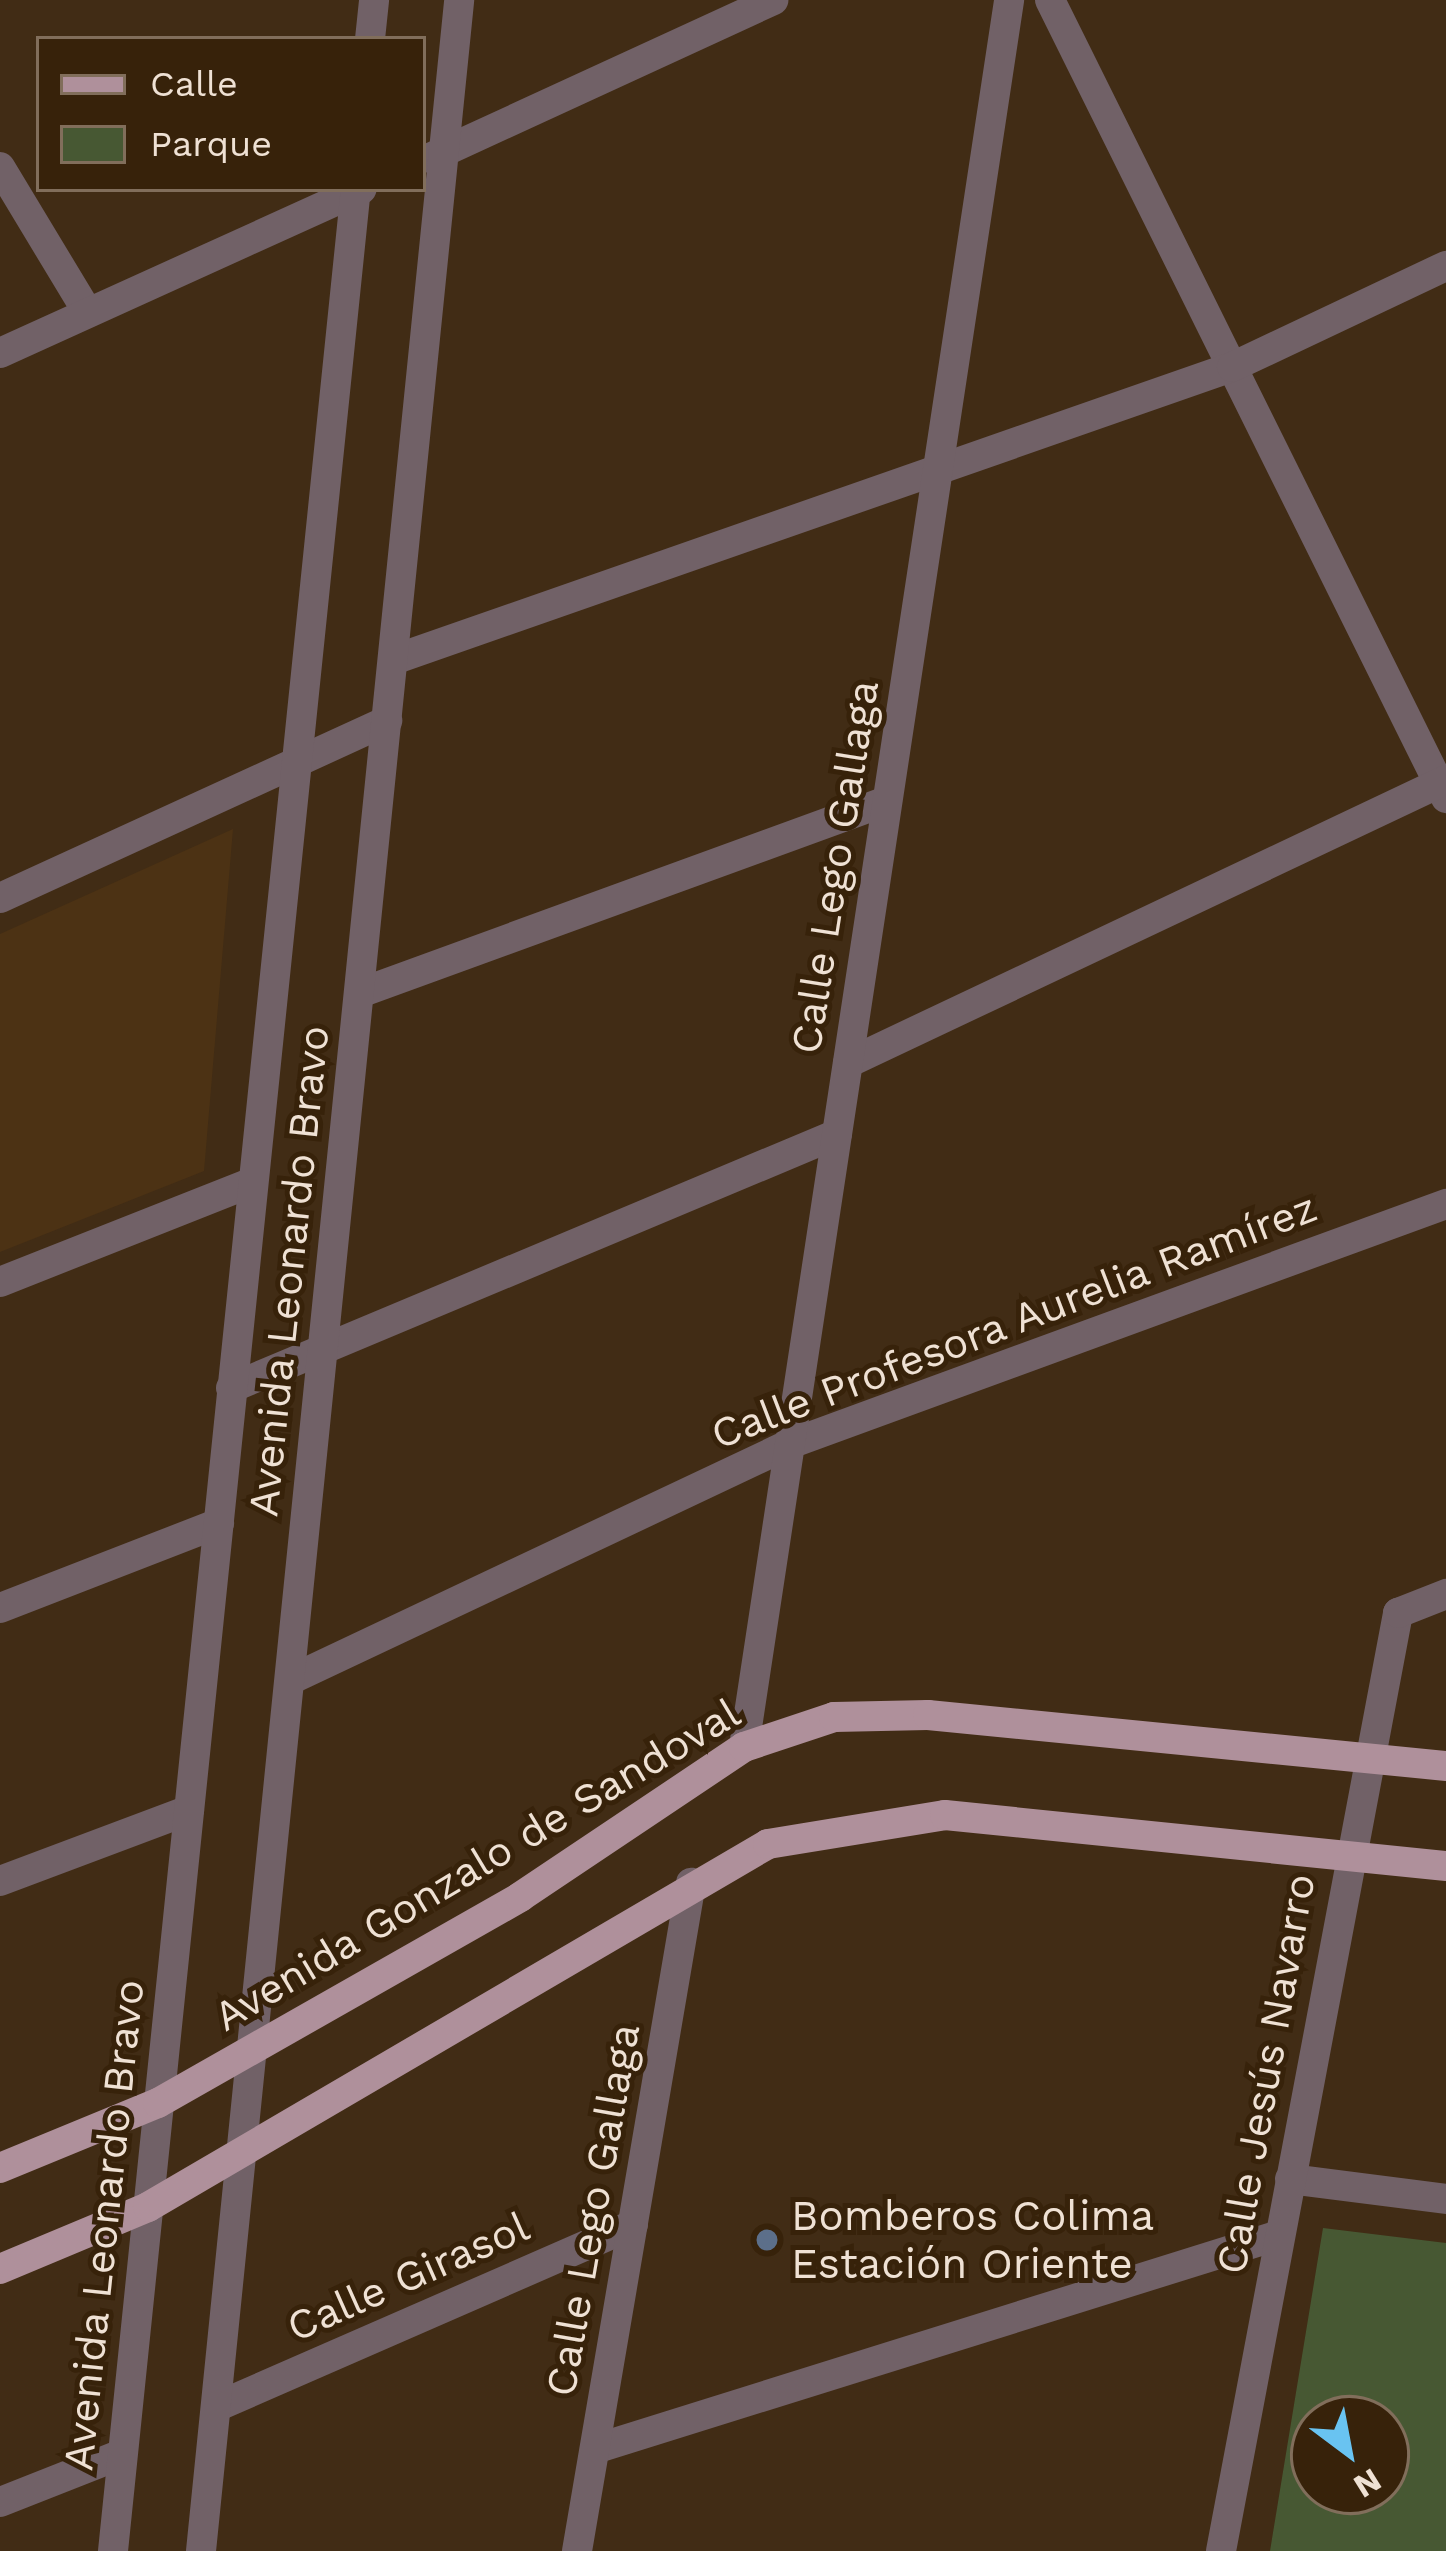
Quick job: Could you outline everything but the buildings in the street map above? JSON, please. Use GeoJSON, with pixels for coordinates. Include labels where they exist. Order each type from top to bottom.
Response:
{"type":"FeatureCollection","features":[{"type":"Feature","properties":{"kind":"main road","name":"Avenida Gonzalo de Sandoval"},"geometry":{"type":"LineString","coordinates":[[0,2168],[158,2103],[252,2045],[520,1897],[744,1748],[834,1717],[928,1715],[1446,1766]]}},
{"type":"Feature","properties":{"kind":"main road"},"geometry":{"type":"LineString","coordinates":[[0,2269],[148,2206],[691,1883],[768,1844],[945,1815],[1446,1866]]}},
{"type":"Feature","properties":{"kind":"street"},"geometry":{"type":"LineString","coordinates":[[370,36],[374,0]]}},
{"type":"Feature","properties":{"kind":"street","name":"Avenida Leonardo Bravo"},"geometry":{"type":"LineString","coordinates":[[201,2551],[393,660],[434,156],[459,0]]}},
{"type":"Feature","properties":{"kind":"street"},"geometry":{"type":"LineString","coordinates":[[434,156],[773,0]]}},
{"type":"Feature","properties":{"kind":"street","name":"Calle Lego Gallaga"},"geometry":{"type":"LineString","coordinates":[[744,1748],[1009,0]]}},
{"type":"Feature","properties":{"kind":"street"},"geometry":{"type":"LineString","coordinates":[[848,1063],[1444,787],[1049,0]]}},
{"type":"Feature","properties":{"kind":"street"},"geometry":{"type":"LineString","coordinates":[[0,167],[88,314]]}},
{"type":"Feature","properties":{"kind":"street"},"geometry":{"type":"LineString","coordinates":[[0,353],[354,192]]}},
{"type":"Feature","properties":{"kind":"street","name":"Avenida Leonardo Bravo"},"geometry":{"type":"LineString","coordinates":[[112,2551],[358,192]]}},
{"type":"Feature","properties":{"kind":"street"},"geometry":{"type":"LineString","coordinates":[[393,660],[1232,368],[1446,266]]}},
{"type":"Feature","properties":{"kind":"street"},"geometry":{"type":"LineString","coordinates":[[0,898],[387,721]]}},
{"type":"Feature","properties":{"kind":"street"},"geometry":{"type":"LineString","coordinates":[[360,993],[887,801]]}},
{"type":"Feature","properties":{"kind":"street"},"geometry":{"type":"LineString","coordinates":[[231,1388],[837,1134]]}},
{"type":"Feature","properties":{"kind":"street"},"geometry":{"type":"LineString","coordinates":[[0,1282],[253,1183]]}},
{"type":"Feature","properties":{"kind":"street","name":"Calle Profesora Aurelia Ramírez"},"geometry":{"type":"LineString","coordinates":[[290,1680],[790,1444],[1446,1204]]}},
{"type":"Feature","properties":{"kind":"street"},"geometry":{"type":"LineString","coordinates":[[0,1608],[219,1523]]}},
{"type":"Feature","properties":{"kind":"street","name":"Calle Jesús Navarro"},"geometry":{"type":"LineString","coordinates":[[1219,2550],[1398,1613],[1446,1594]]}},
{"type":"Feature","properties":{"kind":"street"},"geometry":{"type":"LineString","coordinates":[[0,1881],[189,1810]]}},
{"type":"Feature","properties":{"kind":"street","name":"Calle Lego Gallaga"},"geometry":{"type":"LineString","coordinates":[[577,2551],[691,1883]]}},
{"type":"Feature","properties":{"kind":"street"},"geometry":{"type":"LineString","coordinates":[[1290,2179],[1446,2199]]}},
{"type":"Feature","properties":{"kind":"street","name":"Calle Girasol"},"geometry":{"type":"LineString","coordinates":[[216,2407],[633,2225]]}},
{"type":"Feature","properties":{"kind":"street"},"geometry":{"type":"LineString","coordinates":[[595,2449],[1279,2235]]}},
{"type":"Feature","properties":{"kind":"street"},"geometry":{"type":"LineString","coordinates":[[0,2502],[122,2455]]}},
{"type":"Feature","properties":{"kind":"shaded area"},"geometry":{"type":"Polygon","coordinates":[[[233,829],[204,1171],[0,1252],[0,934],[233,829]]]}},
{"type":"Feature","properties":{"kind":"green space"},"geometry":{"type":"Polygon","coordinates":[[[1323,2228],[1446,2243],[1446,2551],[1270,2551],[1290,2429],[1290,2515],[1410,2515],[1410,2395],[1296,2395],[1323,2228]]]}},
{"type":"Feature","properties":{"kind":"place","name":"Bomberos Colima Estación Oriente"},"geometry":{"type":"Point","coordinates":[767,2240]}}]}
